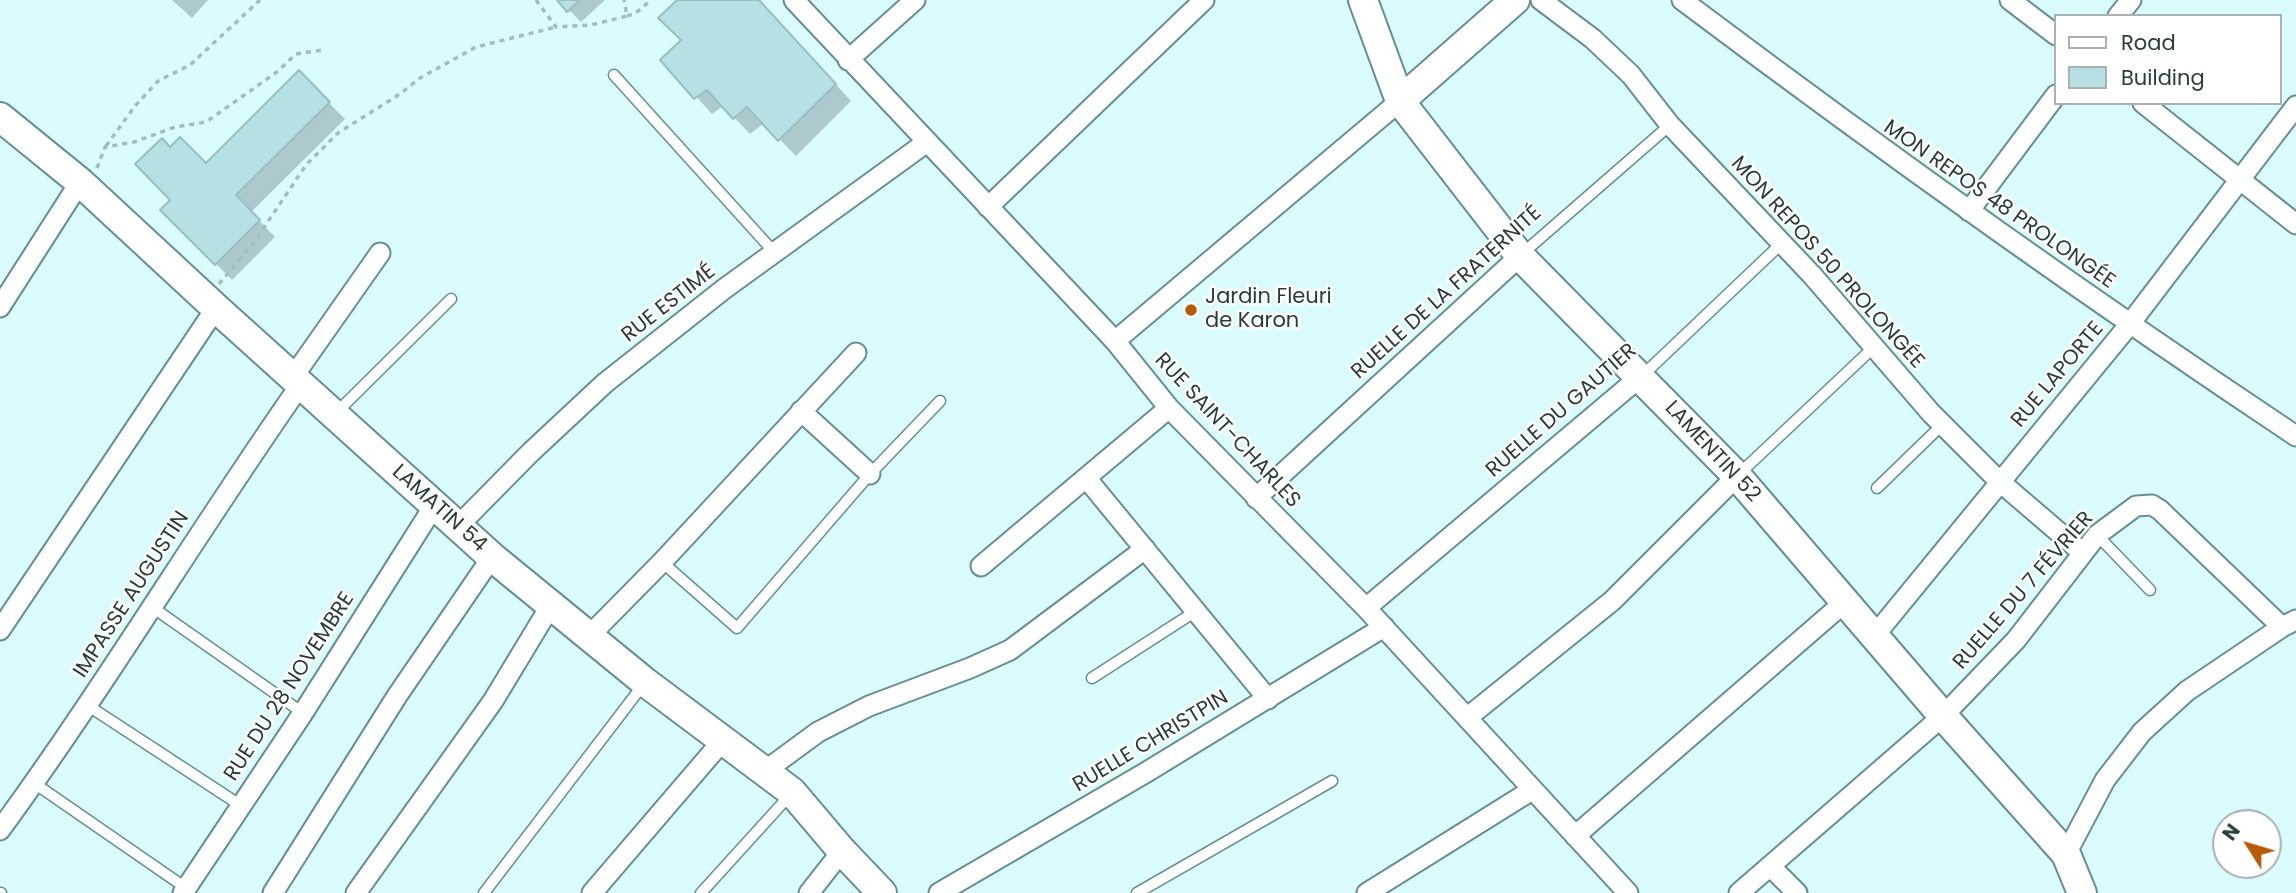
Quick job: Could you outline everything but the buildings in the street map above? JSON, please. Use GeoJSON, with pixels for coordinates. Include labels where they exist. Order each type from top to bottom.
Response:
{"type":"FeatureCollection","features":[{"type":"Feature","properties":{"kind":"street","name":"RUE SAINT-CHARLES"},"geometry":{"type":"LineString","coordinates":[[794,0],[1115,341],[1170,408],[1384,627],[1628,893]]}},
{"type":"Feature","properties":{"kind":"street"},"geometry":{"type":"LineString","coordinates":[[848,60],[915,0]]}},
{"type":"Feature","properties":{"kind":"street"},"geometry":{"type":"LineString","coordinates":[[988,207],[1205,0]]}},
{"type":"Feature","properties":{"kind":"street","name":"LAMENTIN 52"},"geometry":{"type":"LineString","coordinates":[[1363,0],[1400,101],[1520,256],[1737,476],[1943,716],[2066,854],[2082,893]]}},
{"type":"Feature","properties":{"kind":"street"},"geometry":{"type":"LineString","coordinates":[[1115,341],[1400,101],[1515,0]]}},
{"type":"Feature","properties":{"kind":"street","name":"MON REPOS 50 PROLONGÉE"},"geometry":{"type":"LineString","coordinates":[[1541,0],[1593,39],[1631,75],[1670,125],[1812,275],[1943,425],[1999,481],[2083,553]]}},
{"type":"Feature","properties":{"kind":"street","name":"MON REPOS 48 PROLONGÉE"},"geometry":{"type":"LineString","coordinates":[[1682,0],[1844,122],[2129,326],[2296,436]]}},
{"type":"Feature","properties":{"kind":"street"},"geometry":{"type":"LineString","coordinates":[[2010,0],[2054,33]]}},
{"type":"Feature","properties":{"kind":"street"},"geometry":{"type":"LineString","coordinates":[[2120,14],[2131,0]]}},
{"type":"Feature","properties":{"kind":"street"},"geometry":{"type":"LineString","coordinates":[[1969,211],[2054,98]]}},
{"type":"Feature","properties":{"kind":"street"},"geometry":{"type":"LineString","coordinates":[[2146,105],[2296,224]]}},
{"type":"Feature","properties":{"kind":"street","name":"RUE LAPORTE"},"geometry":{"type":"LineString","coordinates":[[1875,635],[2129,326],[2296,106]]}},
{"type":"Feature","properties":{"kind":"street","name":"LAMATIN 54"},"geometry":{"type":"LineString","coordinates":[[0,117],[80,182],[492,557],[645,681],[792,792],[882,893]]}},
{"type":"Feature","properties":{"kind":"street","name":"RUE ESTIMÉ"},"geometry":{"type":"LineString","coordinates":[[459,525],[531,452],[605,383],[774,252],[927,142]]}},
{"type":"Feature","properties":{"kind":"street"},"geometry":{"type":"LineString","coordinates":[[0,307],[80,182]]}},
{"type":"Feature","properties":{"kind":"street","name":"IMPASSE AUGUSTIN"},"geometry":{"type":"LineString","coordinates":[[0,830],[152,607],[380,253]]}},
{"type":"Feature","properties":{"kind":"street","name":"RUELLE DE LA FRATERNITÉ"},"geometry":{"type":"LineString","coordinates":[[1256,498],[1520,256]]}},
{"type":"Feature","properties":{"kind":"street"},"geometry":{"type":"LineString","coordinates":[[0,630],[211,304]]}},
{"type":"Feature","properties":{"kind":"street"},"geometry":{"type":"LineString","coordinates":[[589,636],[662,562],[856,353]]}},
{"type":"Feature","properties":{"kind":"street","name":"RUELLE DU GAUTIER"},"geometry":{"type":"LineString","coordinates":[[1366,608],[1640,377]]}},
{"type":"Feature","properties":{"kind":"street"},"geometry":{"type":"LineString","coordinates":[[981,566],[1170,408]]}},
{"type":"Feature","properties":{"kind":"street"},"geometry":{"type":"LineString","coordinates":[[801,411],[870,474]]}},
{"type":"Feature","properties":{"kind":"street"},"geometry":{"type":"LineString","coordinates":[[1468,717],[1612,601],[1737,476]]}},
{"type":"Feature","properties":{"kind":"street"},"geometry":{"type":"LineString","coordinates":[[1087,479],[1268,699]]}},
{"type":"Feature","properties":{"kind":"street","name":"RUELLE DU 7 FÉVRIER"},"geometry":{"type":"LineString","coordinates":[[1739,893],[1943,716],[2016,640],[2097,535],[2136,506],[2152,505],[2160,510],[2289,623]]}},
{"type":"Feature","properties":{"kind":"street","name":"RUE DU 28 NOVEMBRE"},"geometry":{"type":"LineString","coordinates":[[185,891],[303,713],[434,506]]}},
{"type":"Feature","properties":{"kind":"street"},"geometry":{"type":"LineString","coordinates":[[765,771],[818,732],[869,706],[971,668],[1010,650],[1145,549]]}},
{"type":"Feature","properties":{"kind":"street"},"geometry":{"type":"LineString","coordinates":[[273,893],[397,696],[492,557]]}},
{"type":"Feature","properties":{"kind":"street"},"geometry":{"type":"LineString","coordinates":[[1575,836],[1846,601]]}},
{"type":"Feature","properties":{"kind":"street"},"geometry":{"type":"LineString","coordinates":[[356,893],[493,701],[551,605]]}},
{"type":"Feature","properties":{"kind":"street"},"geometry":{"type":"LineString","coordinates":[[2066,854],[2105,780],[2142,732],[2187,691],[2289,623]]}},
{"type":"Feature","properties":{"kind":"street","name":"RUELLE CHRISTPIN"},"geometry":{"type":"LineString","coordinates":[[939,893],[1268,699],[1384,627]]}},
{"type":"Feature","properties":{"kind":"street"},"geometry":{"type":"LineString","coordinates":[[592,893],[724,739]]}},
{"type":"Feature","properties":{"kind":"street"},"geometry":{"type":"LineString","coordinates":[[1367,893],[1532,790]]}},
{"type":"Feature","properties":{"kind":"street"},"geometry":{"type":"LineString","coordinates":[[810,893],[842,851]]}},
{"type":"Feature","properties":{"kind":"street"},"geometry":{"type":"LineString","coordinates":[[1770,866],[1797,893]]}},
{"type":"Feature","properties":{"kind":"lane"},"geometry":{"type":"LineString","coordinates":[[614,75],[774,252]]}},
{"type":"Feature","properties":{"kind":"lane","name":"RUELLE DE LA FRATERNITÉ"},"geometry":{"type":"LineString","coordinates":[[1520,256],[1670,125]]}},
{"type":"Feature","properties":{"kind":"lane","name":"RUELLE DU GAUTIER"},"geometry":{"type":"LineString","coordinates":[[1640,377],[1782,243]]}},
{"type":"Feature","properties":{"kind":"lane"},"geometry":{"type":"LineString","coordinates":[[335,414],[451,299]]}},
{"type":"Feature","properties":{"kind":"lane"},"geometry":{"type":"LineString","coordinates":[[1737,476],[1873,348]]}},
{"type":"Feature","properties":{"kind":"lane"},"geometry":{"type":"LineString","coordinates":[[662,562],[737,628],[870,474],[940,401]]}},
{"type":"Feature","properties":{"kind":"lane"},"geometry":{"type":"LineString","coordinates":[[1877,488],[1943,425]]}},
{"type":"Feature","properties":{"kind":"lane"},"geometry":{"type":"LineString","coordinates":[[2097,535],[2150,590]]}},
{"type":"Feature","properties":{"kind":"lane"},"geometry":{"type":"LineString","coordinates":[[152,607],[303,713]]}},
{"type":"Feature","properties":{"kind":"lane"},"geometry":{"type":"LineString","coordinates":[[1092,678],[1196,611]]}},
{"type":"Feature","properties":{"kind":"lane"},"geometry":{"type":"LineString","coordinates":[[484,893],[645,681]]}},
{"type":"Feature","properties":{"kind":"lane"},"geometry":{"type":"LineString","coordinates":[[87,705],[240,805]]}},
{"type":"Feature","properties":{"kind":"lane"},"geometry":{"type":"LineString","coordinates":[[1137,893],[1332,781]]}},
{"type":"Feature","properties":{"kind":"lane"},"geometry":{"type":"LineString","coordinates":[[34,783],[185,891]]}},
{"type":"Feature","properties":{"kind":"lane"},"geometry":{"type":"LineString","coordinates":[[701,893],[792,792]]}},
{"type":"Feature","properties":{"kind":"path"},"geometry":{"type":"LineString","coordinates":[[80,182],[93,176],[105,147],[135,106],[158,81],[190,65],[260,0]]}},
{"type":"Feature","properties":{"kind":"path"},"geometry":{"type":"LineString","coordinates":[[536,0],[556,27]]}},
{"type":"Feature","properties":{"kind":"path"},"geometry":{"type":"LineString","coordinates":[[624,0],[627,16]]}},
{"type":"Feature","properties":{"kind":"path"},"geometry":{"type":"LineString","coordinates":[[211,304],[306,165],[338,133],[400,94],[420,78],[476,47],[556,27],[591,24],[627,16],[636,13],[651,0]]}},
{"type":"Feature","properties":{"kind":"path"},"geometry":{"type":"LineString","coordinates":[[105,147],[134,142],[175,127],[206,122],[277,72],[296,54],[323,50]]}},
{"type":"Feature","properties":{"kind":"place","name":"Jardin Fleuri de Karon"},"geometry":{"type":"Point","coordinates":[1191,310]}}]}
